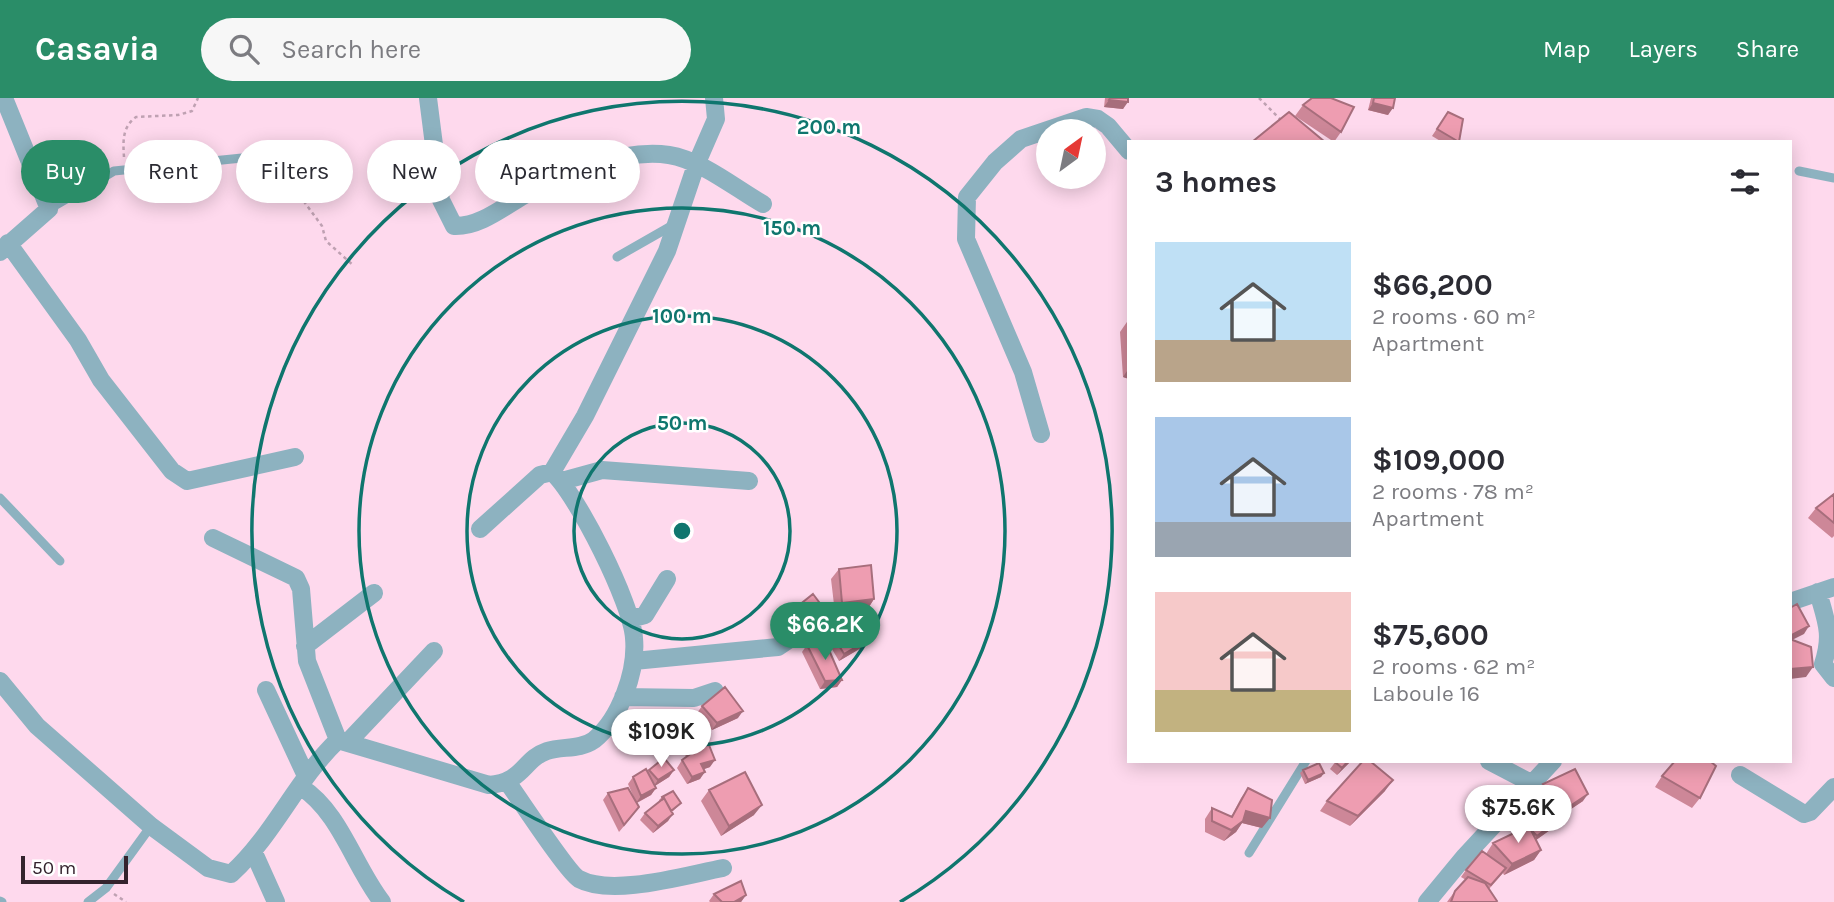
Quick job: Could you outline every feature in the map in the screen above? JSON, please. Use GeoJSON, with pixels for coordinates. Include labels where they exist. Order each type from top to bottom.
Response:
{"type":"FeatureCollection","features":[{"type":"Feature","properties":{"kind":"street"},"geometry":{"type":"LineString","coordinates":[[4,98],[49,209],[4,247],[78,340],[101,380],[172,471],[187,481],[295,457]]}},
{"type":"Feature","properties":{"kind":"street"},"geometry":{"type":"LineString","coordinates":[[428,98],[441,200],[454,226],[466,226],[485,218],[553,178],[607,162],[669,155],[696,165],[763,204]]}},
{"type":"Feature","properties":{"kind":"street"},"geometry":{"type":"LineString","coordinates":[[557,476],[667,251],[696,165],[716,119],[714,98]]}},
{"type":"Feature","properties":{"kind":"street"},"geometry":{"type":"LineString","coordinates":[[1041,434],[1023,372],[966,239],[967,197],[995,162],[1021,139],[1086,117],[1098,118],[1127,149]]}},
{"type":"Feature","properties":{"kind":"street"},"geometry":{"type":"LineString","coordinates":[[480,529],[540,475],[557,476],[602,470],[749,481]]}},
{"type":"Feature","properties":{"kind":"street"},"geometry":{"type":"LineString","coordinates":[[343,741],[489,785],[508,783],[546,751],[580,746],[593,740],[624,697],[634,661],[634,637],[630,619],[595,540],[557,476]]}},
{"type":"Feature","properties":{"kind":"street"},"geometry":{"type":"LineString","coordinates":[[213,538],[296,578],[301,589],[307,661],[343,741]]}},
{"type":"Feature","properties":{"kind":"street"},"geometry":{"type":"LineString","coordinates":[[630,619],[645,615],[667,579]]}},
{"type":"Feature","properties":{"kind":"street"},"geometry":{"type":"LineString","coordinates":[[1792,600],[1826,590],[1830,643],[1824,664],[1834,678]]}},
{"type":"Feature","properties":{"kind":"street"},"geometry":{"type":"LineString","coordinates":[[305,646],[374,593]]}},
{"type":"Feature","properties":{"kind":"street"},"geometry":{"type":"LineString","coordinates":[[634,661],[778,647],[830,612]]}},
{"type":"Feature","properties":{"kind":"street"},"geometry":{"type":"LineString","coordinates":[[0,681],[37,726],[151,826],[208,867],[231,874],[254,853],[318,759],[343,741],[434,651]]}},
{"type":"Feature","properties":{"kind":"street"},"geometry":{"type":"LineString","coordinates":[[267,690],[304,782],[343,837],[365,880],[382,902]]}},
{"type":"Feature","properties":{"kind":"street"},"geometry":{"type":"LineString","coordinates":[[624,697],[694,698],[715,691]]}},
{"type":"Feature","properties":{"kind":"street"},"geometry":{"type":"LineString","coordinates":[[1493,763],[1533,784]]}},
{"type":"Feature","properties":{"kind":"street"},"geometry":{"type":"LineString","coordinates":[[1427,902],[1465,856],[1551,763]]}},
{"type":"Feature","properties":{"kind":"street"},"geometry":{"type":"LineString","coordinates":[[1740,775],[1804,814],[1810,813],[1834,787]]}},
{"type":"Feature","properties":{"kind":"street"},"geometry":{"type":"LineString","coordinates":[[508,783],[577,878],[600,885],[629,885],[723,868]]}},
{"type":"Feature","properties":{"kind":"street"},"geometry":{"type":"LineString","coordinates":[[254,853],[276,902]]}},
{"type":"Feature","properties":{"kind":"lane"},"geometry":{"type":"LineString","coordinates":[[49,209],[90,183],[124,169]]}},
{"type":"Feature","properties":{"kind":"lane"},"geometry":{"type":"LineString","coordinates":[[1799,171],[1834,178]]}},
{"type":"Feature","properties":{"kind":"lane"},"geometry":{"type":"LineString","coordinates":[[617,257],[677,222]]}},
{"type":"Feature","properties":{"kind":"lane"},"geometry":{"type":"LineString","coordinates":[[0,498],[60,561]]}},
{"type":"Feature","properties":{"kind":"lane"},"geometry":{"type":"LineString","coordinates":[[1249,853],[1305,763]]}},
{"type":"Feature","properties":{"kind":"lane"},"geometry":{"type":"LineString","coordinates":[[88,902],[106,888],[151,826]]}},
{"type":"Feature","properties":{"kind":"path"},"geometry":{"type":"LineString","coordinates":[[124,159],[122,139],[131,121],[136,117],[178,115],[192,111],[198,98]]}},
{"type":"Feature","properties":{"kind":"path"},"geometry":{"type":"LineString","coordinates":[[1259,98],[1286,124]]}},
{"type":"Feature","properties":{"kind":"path"},"geometry":{"type":"LineString","coordinates":[[304,203],[321,226],[326,241],[354,266]]}},
{"type":"Feature","properties":{"kind":"building"},"geometry":{"type":"Polygon","coordinates":[[[1128,98],[1128,102],[1109,100],[1128,98]]]}},
{"type":"Feature","properties":{"kind":"building"},"geometry":{"type":"Polygon","coordinates":[[[1312,98],[1331,98],[1354,107],[1341,132],[1303,105],[1312,98]]]}},
{"type":"Feature","properties":{"kind":"building"},"geometry":{"type":"Polygon","coordinates":[[[1374,98],[1395,98],[1393,108],[1373,103],[1374,98]]]}},
{"type":"Feature","properties":{"kind":"building"},"geometry":{"type":"Polygon","coordinates":[[[1289,112],[1323,140],[1254,140],[1289,112]]]}},
{"type":"Feature","properties":{"kind":"building"},"geometry":{"type":"Polygon","coordinates":[[[1448,112],[1463,119],[1459,140],[1437,129],[1448,112]]]}},
{"type":"Feature","properties":{"kind":"building"},"geometry":{"type":"Polygon","coordinates":[[[1834,494],[1834,523],[1816,508],[1834,494]]]}},
{"type":"Feature","properties":{"kind":"building"},"geometry":{"type":"Polygon","coordinates":[[[871,565],[874,599],[842,603],[839,569],[871,565]]]}},
{"type":"Feature","properties":{"kind":"building"},"geometry":{"type":"Polygon","coordinates":[[[813,594],[825,610],[809,622],[798,606],[813,594]]]}},
{"type":"Feature","properties":{"kind":"building"},"geometry":{"type":"Polygon","coordinates":[[[1797,604],[1809,626],[1792,635],[1792,607],[1797,604]]]}},
{"type":"Feature","properties":{"kind":"building"},"geometry":{"type":"Polygon","coordinates":[[[850,620],[866,641],[844,654],[828,627],[850,620]]]}},
{"type":"Feature","properties":{"kind":"building"},"geometry":{"type":"Polygon","coordinates":[[[1792,640],[1811,647],[1813,667],[1792,669],[1792,640]]]}},
{"type":"Feature","properties":{"kind":"building"},"geometry":{"type":"Polygon","coordinates":[[[826,643],[842,680],[825,681],[807,645],[826,643]]]}},
{"type":"Feature","properties":{"kind":"building"},"geometry":{"type":"Polygon","coordinates":[[[725,687],[743,711],[717,723],[702,706],[725,687]]]}},
{"type":"Feature","properties":{"kind":"building"},"geometry":{"type":"Polygon","coordinates":[[[707,740],[715,760],[701,764],[705,772],[692,777],[682,760],[693,752],[690,748],[707,740]]]}},
{"type":"Feature","properties":{"kind":"building"},"geometry":{"type":"Polygon","coordinates":[[[664,758],[674,770],[658,780],[649,770],[664,758]]]}},
{"type":"Feature","properties":{"kind":"building"},"geometry":{"type":"Polygon","coordinates":[[[1319,763],[1324,773],[1308,780],[1303,770],[1319,763]]]}},
{"type":"Feature","properties":{"kind":"building"},"geometry":{"type":"Polygon","coordinates":[[[1361,763],[1372,763],[1393,780],[1358,816],[1327,801],[1361,763]]]}},
{"type":"Feature","properties":{"kind":"building"},"geometry":{"type":"Polygon","coordinates":[[[1673,763],[1712,763],[1716,766],[1700,798],[1662,776],[1673,763]]]}},
{"type":"Feature","properties":{"kind":"building"},"geometry":{"type":"Polygon","coordinates":[[[646,769],[656,788],[641,796],[633,777],[646,769]]]}},
{"type":"Feature","properties":{"kind":"building"},"geometry":{"type":"Polygon","coordinates":[[[1575,769],[1588,794],[1567,808],[1543,784],[1575,769]]]}},
{"type":"Feature","properties":{"kind":"building"},"geometry":{"type":"Polygon","coordinates":[[[745,772],[762,805],[729,826],[709,790],[745,772]]]}},
{"type":"Feature","properties":{"kind":"building"},"geometry":{"type":"Polygon","coordinates":[[[628,788],[639,807],[624,825],[608,793],[628,788]]]}},
{"type":"Feature","properties":{"kind":"building"},"geometry":{"type":"Polygon","coordinates":[[[1248,788],[1272,800],[1270,818],[1246,811],[1243,821],[1231,830],[1212,821],[1212,808],[1232,817],[1248,788]]]}},
{"type":"Feature","properties":{"kind":"building"},"geometry":{"type":"Polygon","coordinates":[[[673,791],[681,803],[671,811],[662,797],[673,791]]]}},
{"type":"Feature","properties":{"kind":"building"},"geometry":{"type":"Polygon","coordinates":[[[664,798],[673,814],[658,826],[645,813],[664,798]]]}},
{"type":"Feature","properties":{"kind":"building"},"geometry":{"type":"Polygon","coordinates":[[[1541,804],[1555,822],[1537,836],[1514,812],[1541,804]]]}},
{"type":"Feature","properties":{"kind":"building"},"geometry":{"type":"Polygon","coordinates":[[[1529,826],[1541,850],[1512,864],[1493,843],[1529,826]]]}},
{"type":"Feature","properties":{"kind":"building"},"geometry":{"type":"Polygon","coordinates":[[[1482,851],[1506,868],[1491,885],[1466,870],[1482,851]]]}},
{"type":"Feature","properties":{"kind":"building"},"geometry":{"type":"Polygon","coordinates":[[[1468,877],[1485,883],[1497,901],[1451,902],[1455,891],[1468,877]]]}},
{"type":"Feature","properties":{"kind":"building"},"geometry":{"type":"Polygon","coordinates":[[[741,881],[746,895],[734,902],[722,902],[714,894],[741,881]]]}}]}
